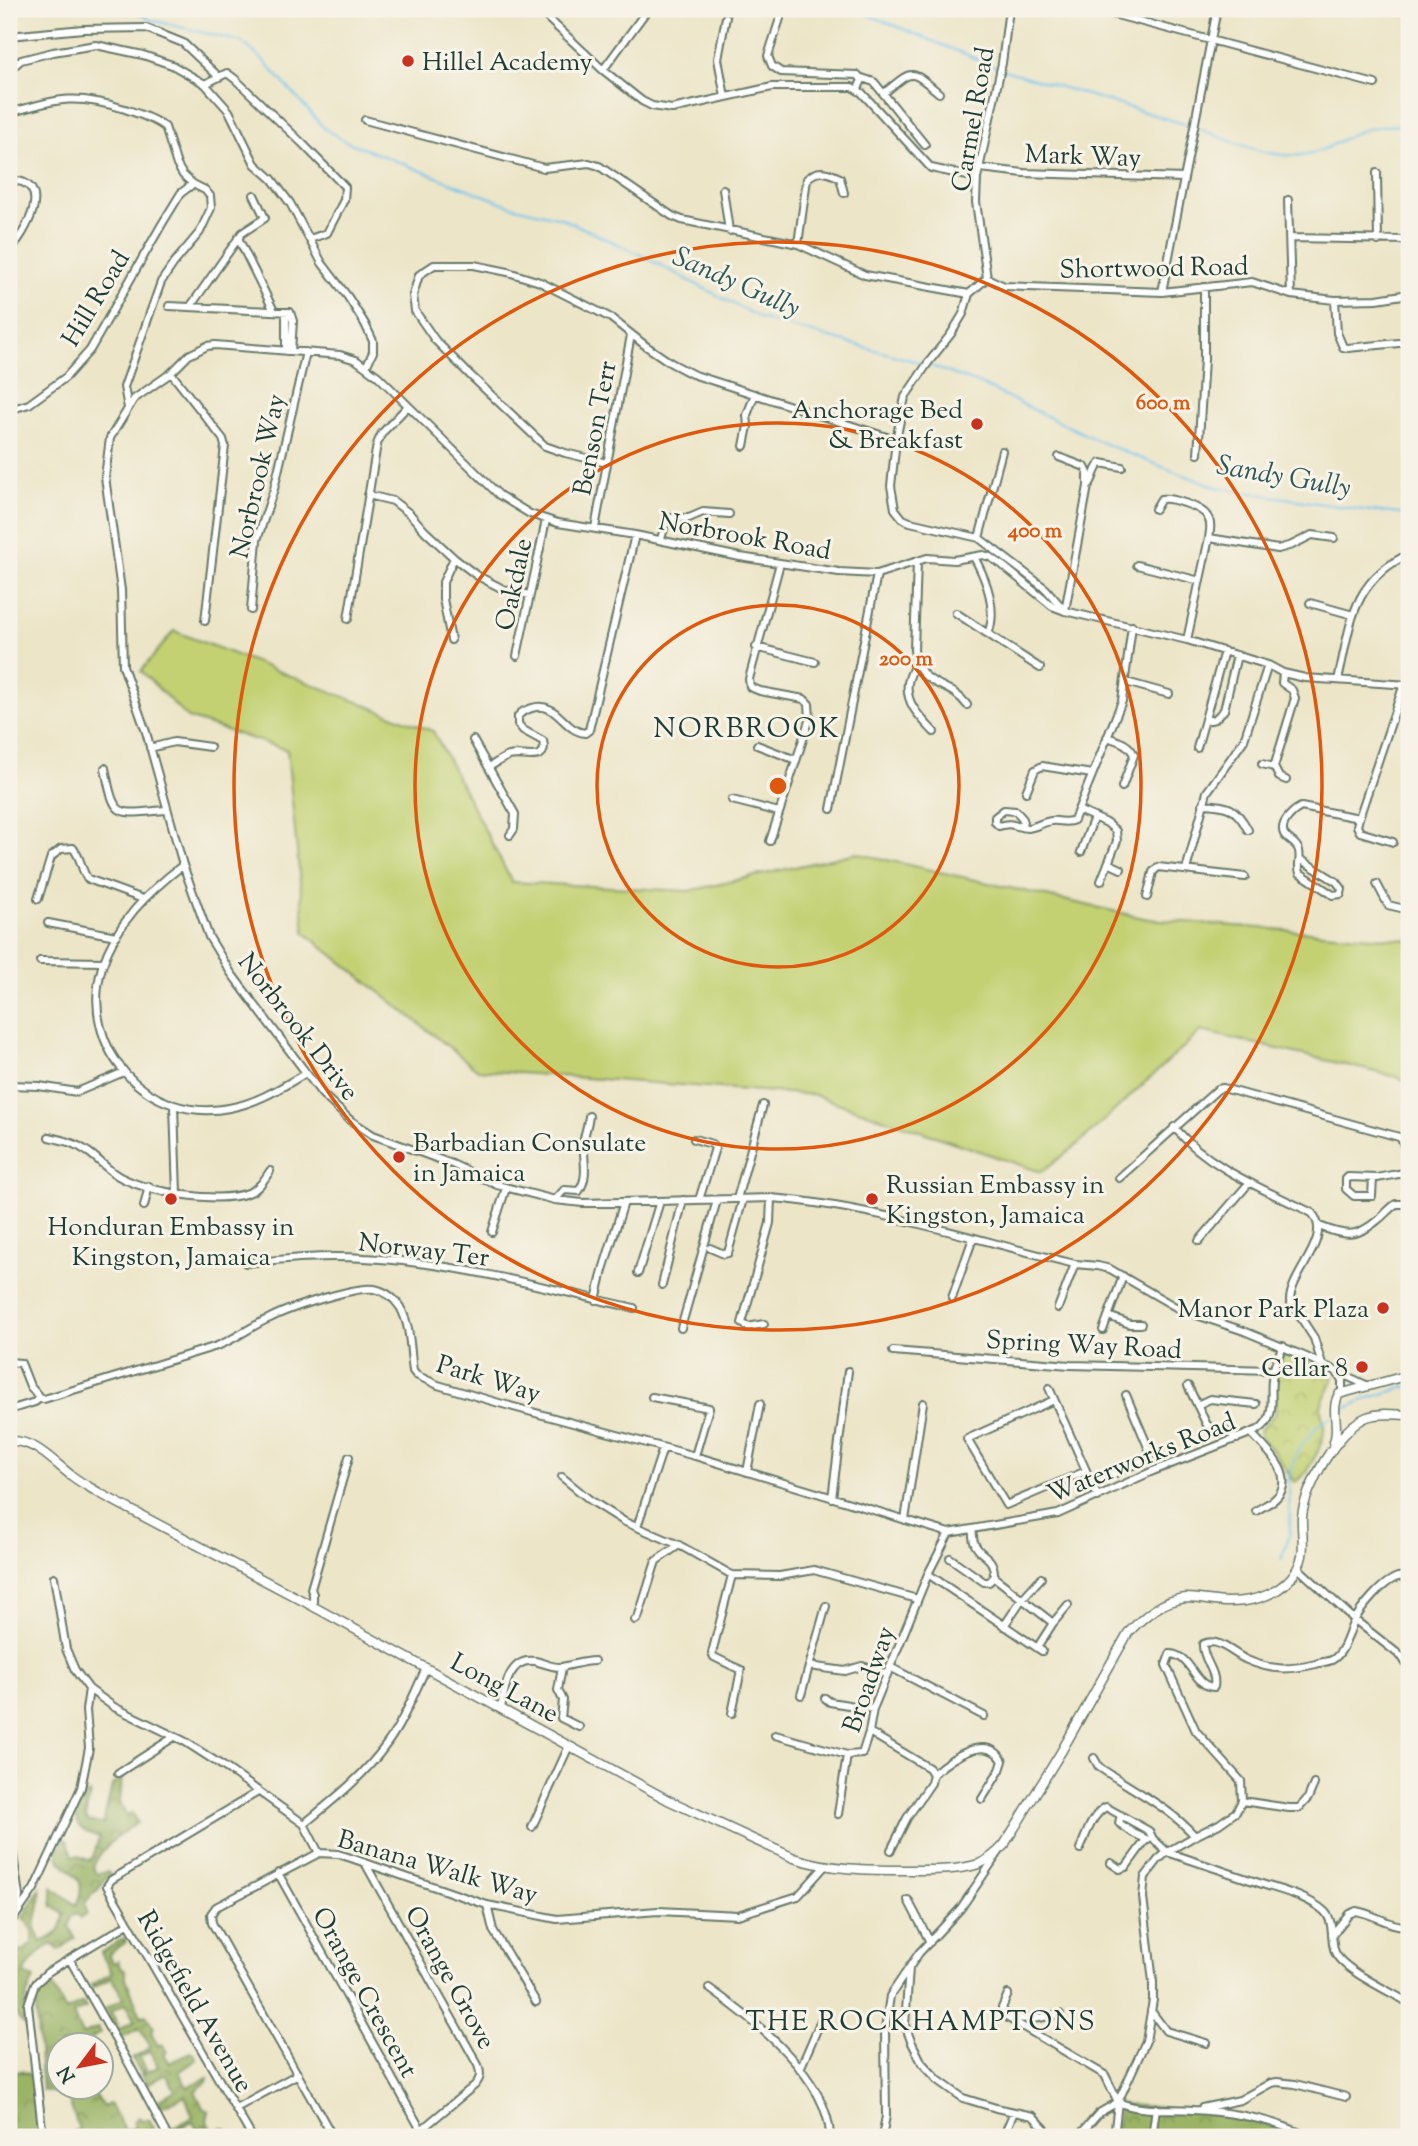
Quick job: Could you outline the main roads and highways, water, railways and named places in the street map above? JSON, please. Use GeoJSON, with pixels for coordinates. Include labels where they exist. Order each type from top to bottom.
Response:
{"type":"FeatureCollection","features":[{"type":"Feature","properties":{"kind":"main road"},"geometry":{"type":"LineString","coordinates":[[1330,1454],[1337,1434],[1336,1398],[1342,1392],[1409,1375]]}},
{"type":"Feature","properties":{"kind":"main road"},"geometry":{"type":"LineString","coordinates":[[1336,1418],[1340,1425],[1379,1415],[1409,1415]]}},
{"type":"Feature","properties":{"kind":"main road"},"geometry":{"type":"LineString","coordinates":[[1330,1454],[1343,1434],[1365,1418]]}},
{"type":"Feature","properties":{"kind":"main road","name":"Long Lane"},"geometry":{"type":"LineString","coordinates":[[9,1441],[18,1440],[30,1444],[76,1479],[101,1494],[313,1606],[668,1800],[794,1858],[853,1870],[961,1868],[981,1863],[995,1854],[1004,1845],[1060,1752],[1128,1633],[1142,1618],[1166,1604],[1185,1598],[1229,1602],[1254,1599],[1268,1595],[1288,1581],[1298,1568],[1304,1546],[1302,1518],[1308,1492],[1330,1454]]}},
{"type":"Feature","properties":{"kind":"waterway","name":"Sandy Gully"},"geometry":{"type":"LineString","coordinates":[[131,9],[151,20],[242,42],[263,60],[325,129],[345,141],[511,206],[561,218],[639,254],[762,319],[925,364],[980,384],[1103,443],[1220,488],[1409,515]]}},
{"type":"Feature","properties":{"kind":"waterway"},"geometry":{"type":"LineString","coordinates":[[854,9],[999,68]]}},
{"type":"Feature","properties":{"kind":"waterway"},"geometry":{"type":"LineString","coordinates":[[1004,70],[1191,126]]}},
{"type":"Feature","properties":{"kind":"waterway"},"geometry":{"type":"LineString","coordinates":[[1199,129],[1256,150],[1301,155],[1316,152],[1369,129],[1409,125]]}},
{"type":"Feature","properties":{"kind":"waterway"},"geometry":{"type":"LineString","coordinates":[[1338,1412],[1366,1399],[1409,1386]]}},
{"type":"Feature","properties":{"kind":"waterway"},"geometry":{"type":"LineString","coordinates":[[1281,1560],[1290,1533],[1289,1476],[1297,1451],[1317,1426],[1331,1417]]}},
{"type":"Feature","properties":{"kind":"place","name":"Hillel Academy"},"geometry":{"type":"Point","coordinates":[408,61]}},
{"type":"Feature","properties":{"kind":"place","name":"Anchorage Bed & Breakfast"},"geometry":{"type":"Point","coordinates":[977,424]}},
{"type":"Feature","properties":{"kind":"place","name":"Barbadian Consulate in Jamaica"},"geometry":{"type":"Point","coordinates":[399,1157]}},
{"type":"Feature","properties":{"kind":"place","name":"Honduran Embassy in Kingston, Jamaica"},"geometry":{"type":"Point","coordinates":[171,1199]}},
{"type":"Feature","properties":{"kind":"place","name":"Russian Embassy in Kingston, Jamaica"},"geometry":{"type":"Point","coordinates":[872,1199]}},
{"type":"Feature","properties":{"kind":"place","name":"Manor Park Plaza"},"geometry":{"type":"Point","coordinates":[1383,1308]}},
{"type":"Feature","properties":{"kind":"place","name":"Cellar 8"},"geometry":{"type":"Point","coordinates":[1362,1367]}},
{"type":"Feature","properties":{"kind":"district","name":"NORBROOK"},"geometry":{"type":"Point","coordinates":[747,727]}},
{"type":"Feature","properties":{"kind":"district","name":"THE ROCKHAMPTONS"},"geometry":{"type":"Point","coordinates":[921,2020]}}]}
